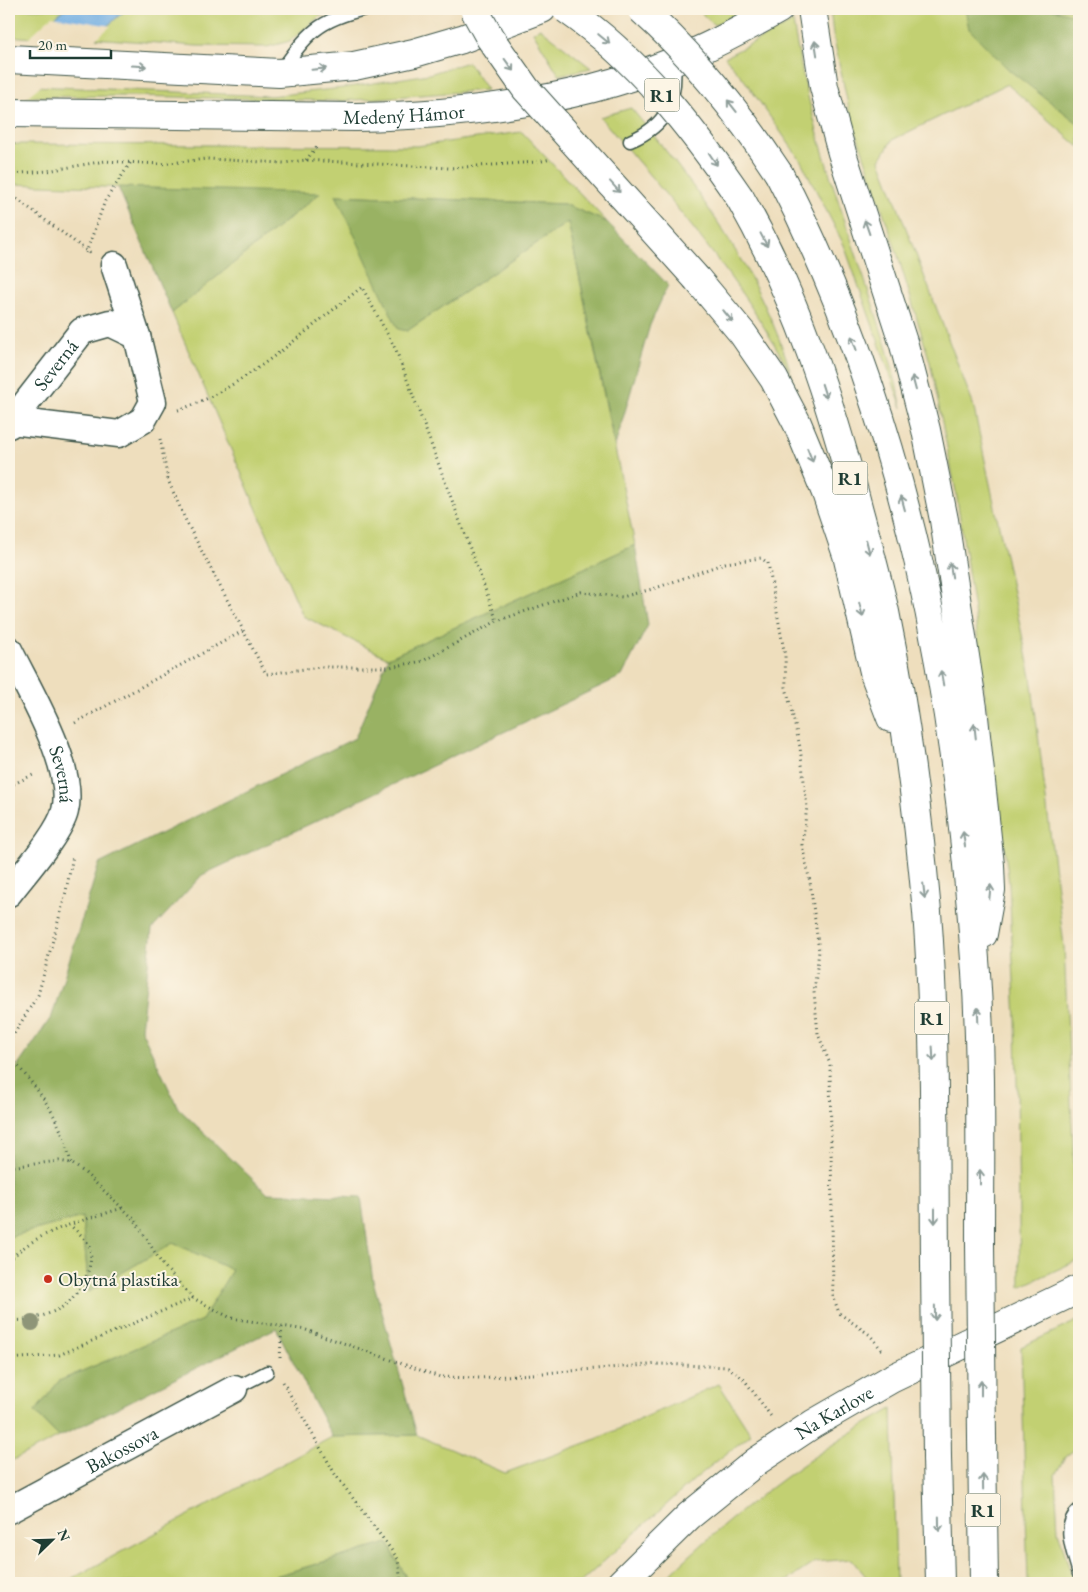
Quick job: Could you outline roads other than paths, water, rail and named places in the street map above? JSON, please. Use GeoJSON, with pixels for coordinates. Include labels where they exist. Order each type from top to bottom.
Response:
{"type":"FeatureCollection","features":[{"type":"Feature","properties":{"kind":"main road"},"geometry":{"type":"LineString","coordinates":[[474,9],[490,38],[526,89],[697,278],[743,334],[774,379],[797,423],[826,493],[847,555],[876,676],[911,773]]}},
{"type":"Feature","properties":{"kind":"main road"},"geometry":{"type":"LineString","coordinates":[[9,59],[280,73],[354,66],[414,53],[462,39],[542,9]]}},
{"type":"Feature","properties":{"kind":"main road","name":"R1"},"geometry":{"type":"LineString","coordinates":[[566,9],[626,57],[670,102],[706,148],[740,198],[766,243],[812,352],[831,410],[850,475],[884,611],[911,773],[927,912],[934,1068],[937,1457],[940,1583]]}},
{"type":"Feature","properties":{"kind":"main road","name":"R1"},"geometry":{"type":"LineString","coordinates":[[641,9],[678,42],[712,80],[747,125],[779,174],[811,235],[837,296],[886,439],[906,511],[942,677],[967,857],[977,975],[984,1583]]}},
{"type":"Feature","properties":{"kind":"main road","name":"Medený Hámor"},"geometry":{"type":"LineString","coordinates":[[12,112],[410,115],[502,107],[608,84],[674,61],[714,44],[779,9]]}},
{"type":"Feature","properties":{"kind":"main road"},"geometry":{"type":"LineString","coordinates":[[812,9],[824,87],[842,153],[904,345],[926,430],[944,520],[973,708],[990,865],[991,890],[977,975]]}},
{"type":"Feature","properties":{"kind":"main road","name":"Na Karlove"},"geometry":{"type":"LineString","coordinates":[[621,1583],[689,1516],[757,1461],[813,1424],[891,1379],[1079,1289]]}},
{"type":"Feature","properties":{"kind":"street"},"geometry":{"type":"LineString","coordinates":[[114,265],[137,336]]}},
{"type":"Feature","properties":{"kind":"street","name":"Severná"},"geometry":{"type":"LineString","coordinates":[[110,322],[137,336],[154,409],[142,420],[119,434],[11,423],[82,332],[110,322]]}},
{"type":"Feature","properties":{"kind":"street","name":"Severná"},"geometry":{"type":"LineString","coordinates":[[9,650],[51,736],[67,788],[65,811],[54,833],[9,893]]}},
{"type":"Feature","properties":{"kind":"street","name":"Bakossova"},"geometry":{"type":"LineString","coordinates":[[9,1510],[234,1389]]}},
{"type":"Feature","properties":{"kind":"lane"},"geometry":{"type":"LineString","coordinates":[[280,73],[304,38],[320,25],[338,16],[365,9]]}},
{"type":"Feature","properties":{"kind":"lane"},"geometry":{"type":"LineString","coordinates":[[630,141],[644,135],[662,120],[674,96],[674,61]]}},
{"type":"Feature","properties":{"kind":"lane"},"geometry":{"type":"LineString","coordinates":[[234,1389],[271,1370]]}},
{"type":"Feature","properties":{"kind":"lane"},"geometry":{"type":"LineString","coordinates":[[1079,1510],[1073,1515],[1068,1531],[1079,1574]]}},
{"type":"Feature","properties":{"kind":"water"},"geometry":{"type":"Polygon","coordinates":[[[64,9],[127,9],[93,38],[9,59],[64,9]]]}},
{"type":"Feature","properties":{"kind":"place","name":"Obytná plastika"},"geometry":{"type":"Point","coordinates":[48,1279]}}]}
